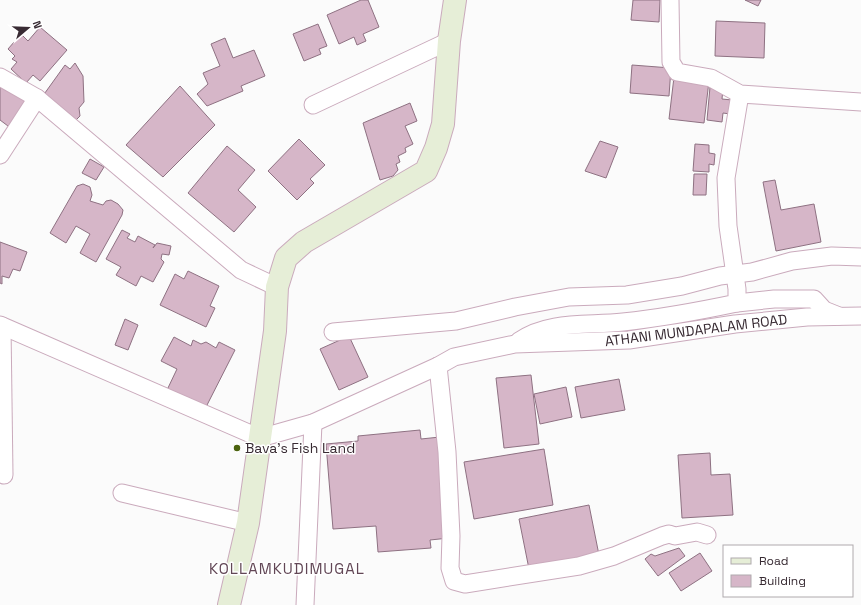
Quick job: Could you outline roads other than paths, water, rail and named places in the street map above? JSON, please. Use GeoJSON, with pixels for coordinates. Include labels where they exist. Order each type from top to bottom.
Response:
{"type":"FeatureCollection","features":[{"type":"Feature","properties":{"kind":"street"},"geometry":{"type":"LineString","coordinates":[[229,605],[248,523],[276,331],[276,286],[286,258],[304,242],[426,171],[436,148],[443,124],[449,41],[455,0]]}},
{"type":"Feature","properties":{"kind":"street"},"geometry":{"type":"LineString","coordinates":[[670,0],[671,62],[677,72],[711,78],[740,94],[861,102]]}},
{"type":"Feature","properties":{"kind":"street"},"geometry":{"type":"LineString","coordinates":[[313,104],[449,41]]}},
{"type":"Feature","properties":{"kind":"street"},"geometry":{"type":"LineString","coordinates":[[0,77],[37,98],[241,270],[276,286]]}},
{"type":"Feature","properties":{"kind":"street"},"geometry":{"type":"LineString","coordinates":[[737,303],[736,274],[728,226],[726,178],[740,94]]}},
{"type":"Feature","properties":{"kind":"street"},"geometry":{"type":"LineString","coordinates":[[0,156],[37,98]]}},
{"type":"Feature","properties":{"kind":"street"},"geometry":{"type":"LineString","coordinates":[[333,332],[456,321],[515,307],[569,297],[627,295],[682,286],[720,276],[752,272],[792,261],[832,256],[861,257]]}},
{"type":"Feature","properties":{"kind":"street"},"geometry":{"type":"LineString","coordinates":[[515,344],[528,335],[559,326],[628,321],[678,315],[737,303],[814,299],[824,310],[839,316]]}},
{"type":"Feature","properties":{"kind":"street","name":"ATHANI MUNDAPALAM ROAD"},"geometry":{"type":"LineString","coordinates":[[260,438],[313,423],[438,366],[454,357],[515,344],[629,340],[735,324],[807,317],[861,316]]}},
{"type":"Feature","properties":{"kind":"street"},"geometry":{"type":"LineString","coordinates":[[4,475],[1,325],[260,438]]}},
{"type":"Feature","properties":{"kind":"street"},"geometry":{"type":"LineString","coordinates":[[438,366],[447,452],[451,536],[450,568],[454,581],[465,584],[579,566],[614,556],[669,534],[675,536],[697,532],[707,534]]}},
{"type":"Feature","properties":{"kind":"street"},"geometry":{"type":"LineString","coordinates":[[305,605],[313,423]]}},
{"type":"Feature","properties":{"kind":"street"},"geometry":{"type":"LineString","coordinates":[[122,493],[248,523]]}},
{"type":"Feature","properties":{"kind":"place","name":"Bava's Fish Land"},"geometry":{"type":"Point","coordinates":[237,448]}},
{"type":"Feature","properties":{"kind":"district","name":"KOLLAMKUDIMUGAL"},"geometry":{"type":"Point","coordinates":[287,568]}}]}
